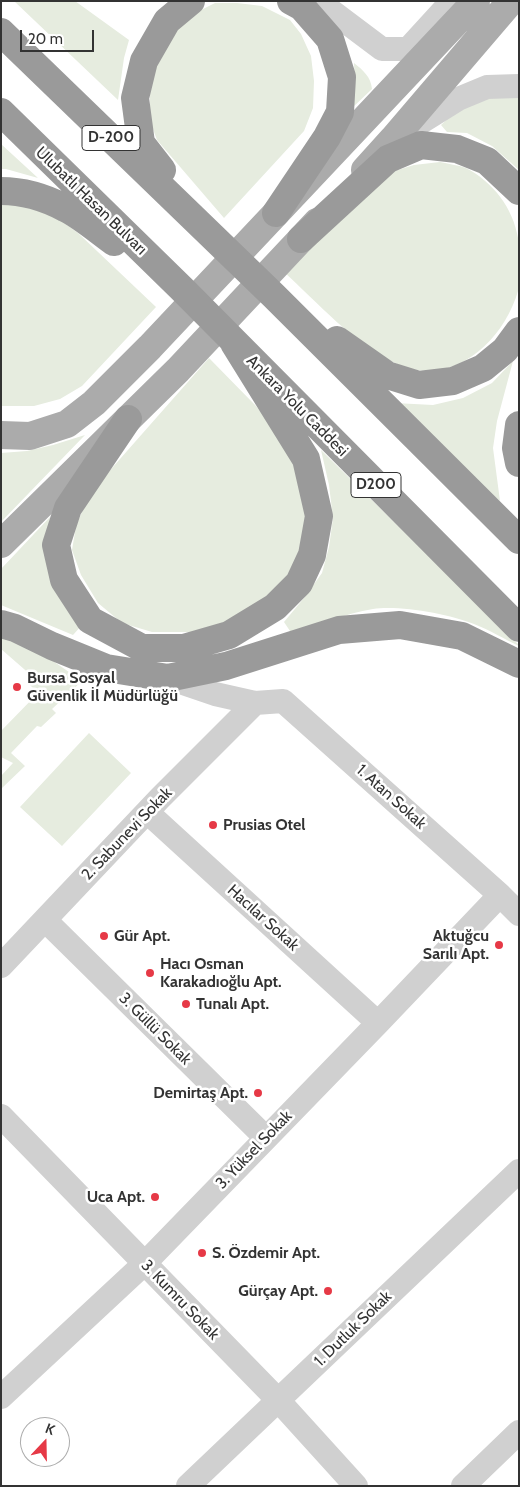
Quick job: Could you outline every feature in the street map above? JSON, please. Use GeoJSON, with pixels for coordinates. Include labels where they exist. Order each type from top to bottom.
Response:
{"type":"FeatureCollection","features":[{"type":"Feature","properties":{"kind":"highway"},"geometry":{"type":"LineString","coordinates":[[191,1],[167,22],[144,61],[135,98],[141,143],[220,244],[519,540]]}},
{"type":"Feature","properties":{"kind":"highway"},"geometry":{"type":"LineString","coordinates":[[276,213],[328,137],[340,112],[342,77],[330,39],[302,7],[291,1]]}},
{"type":"Feature","properties":{"kind":"highway","name":"D-200"},"geometry":{"type":"LineString","coordinates":[[1,32],[220,244]]}},
{"type":"Feature","properties":{"kind":"highway","name":"Ulubatlı Hasan Bulvarı"},"geometry":{"type":"LineString","coordinates":[[1,112],[182,290]]}},
{"type":"Feature","properties":{"kind":"highway"},"geometry":{"type":"LineString","coordinates":[[301,239],[388,159],[421,145],[457,149],[488,161],[519,191]]}},
{"type":"Feature","properties":{"kind":"highway"},"geometry":{"type":"LineString","coordinates":[[1,191],[12,191],[37,197],[66,208],[182,290]]}},
{"type":"Feature","properties":{"kind":"highway","name":"Ankara Yolu Caddesi"},"geometry":{"type":"LineString","coordinates":[[182,290],[519,628]]}},
{"type":"Feature","properties":{"kind":"highway"},"geometry":{"type":"LineString","coordinates":[[274,296],[387,375],[419,385],[453,381],[483,368],[505,350],[519,331]]}},
{"type":"Feature","properties":{"kind":"highway"},"geometry":{"type":"LineString","coordinates":[[128,419],[68,508],[56,545],[64,580],[90,620],[142,648],[184,648],[229,636],[275,607],[299,583],[312,555],[319,516],[306,459],[234,343]]}},
{"type":"Feature","properties":{"kind":"highway"},"geometry":{"type":"LineString","coordinates":[[519,425],[516,448],[519,463]]}},
{"type":"Feature","properties":{"kind":"highway"},"geometry":{"type":"LineString","coordinates":[[1,624],[15,628],[52,646],[106,668],[168,678],[226,666],[339,630],[400,625],[462,636],[519,664]]}},
{"type":"Feature","properties":{"kind":"main road"},"geometry":{"type":"LineString","coordinates":[[1,435],[30,436],[67,424],[94,402],[150,347],[476,1]]}},
{"type":"Feature","properties":{"kind":"main road"},"geometry":{"type":"LineString","coordinates":[[1,544],[178,370],[393,139],[511,1]]}},
{"type":"Feature","properties":{"kind":"street"},"geometry":{"type":"LineString","coordinates":[[322,3],[382,49],[408,50],[452,1]]}},
{"type":"Feature","properties":{"kind":"street"},"geometry":{"type":"LineString","coordinates":[[393,139],[458,99],[487,86],[519,86]]}},
{"type":"Feature","properties":{"kind":"street","name":"1. Atan Sokak"},"geometry":{"type":"LineString","coordinates":[[168,678],[215,694],[255,703],[283,701],[519,914]]}},
{"type":"Feature","properties":{"kind":"street","name":"2. Sabunevi Sokak"},"geometry":{"type":"LineString","coordinates":[[1,966],[147,812],[255,703]]}},
{"type":"Feature","properties":{"kind":"street","name":"Hacılar Sokak"},"geometry":{"type":"LineString","coordinates":[[147,812],[378,1023]]}},
{"type":"Feature","properties":{"kind":"street","name":"3. Yüksel Sokak"},"geometry":{"type":"LineString","coordinates":[[1,1397],[145,1263],[500,895]]}},
{"type":"Feature","properties":{"kind":"street","name":"3. Güllü Sokak"},"geometry":{"type":"LineString","coordinates":[[45,920],[266,1138]]}},
{"type":"Feature","properties":{"kind":"street","name":"3. Kumru Sokak"},"geometry":{"type":"LineString","coordinates":[[1,1116],[278,1400],[356,1486]]}},
{"type":"Feature","properties":{"kind":"street","name":"1. Dutluk Sokak"},"geometry":{"type":"LineString","coordinates":[[188,1486],[519,1171]]}},
{"type":"Feature","properties":{"kind":"street"},"geometry":{"type":"LineString","coordinates":[[463,1486],[519,1432]]}},
{"type":"Feature","properties":{"kind":"shaded area"},"geometry":{"type":"Polygon","coordinates":[[[14,1],[75,1],[129,40],[124,58],[118,100],[14,1]]]}},
{"type":"Feature","properties":{"kind":"shaded area"},"geometry":{"type":"Polygon","coordinates":[[[215,3],[262,6],[290,20],[301,34],[311,56],[314,81],[313,108],[304,131],[224,218],[157,140],[150,121],[150,91],[157,53],[170,34],[191,15],[215,3]]]}},
{"type":"Feature","properties":{"kind":"shaded area"},"geometry":{"type":"Polygon","coordinates":[[[354,63],[368,77],[372,89],[351,109],[355,87],[354,63]]]}},
{"type":"Feature","properties":{"kind":"shaded area"},"geometry":{"type":"Polygon","coordinates":[[[519,92],[519,170],[492,146],[467,133],[447,132],[441,125],[456,111],[484,97],[519,92]]]}},
{"type":"Feature","properties":{"kind":"shaded area"},"geometry":{"type":"Polygon","coordinates":[[[1,144],[38,178],[1,169],[1,144]]]}},
{"type":"Feature","properties":{"kind":"shaded area"},"geometry":{"type":"Polygon","coordinates":[[[440,162],[466,168],[476,174],[493,188],[506,206],[512,216],[519,241],[519,285],[511,310],[500,328],[487,344],[472,357],[454,366],[435,370],[415,370],[395,363],[365,345],[336,322],[284,272],[391,172],[414,165],[440,162]]]}},
{"type":"Feature","properties":{"kind":"shaded area"},"geometry":{"type":"Polygon","coordinates":[[[1,200],[52,214],[78,233],[156,307],[82,386],[60,399],[34,406],[1,406],[1,200]]]}},
{"type":"Feature","properties":{"kind":"shaded area"},"geometry":{"type":"Polygon","coordinates":[[[209,358],[256,406],[290,448],[305,485],[307,527],[292,580],[233,621],[195,632],[152,632],[122,623],[98,603],[81,575],[72,550],[76,526],[90,493],[209,358]]]}},
{"type":"Feature","properties":{"kind":"shaded area"},"geometry":{"type":"Polygon","coordinates":[[[513,361],[497,421],[493,448],[500,501],[467,474],[395,403],[433,405],[463,398],[492,383],[513,361]]]}},
{"type":"Feature","properties":{"kind":"shaded area"},"geometry":{"type":"Polygon","coordinates":[[[85,435],[1,522],[1,453],[27,451],[85,435]]]}},
{"type":"Feature","properties":{"kind":"shaded area"},"geometry":{"type":"Polygon","coordinates":[[[321,450],[519,646],[464,620],[424,611],[396,608],[373,609],[352,614],[292,634],[284,622],[322,573],[329,547],[333,518],[329,485],[321,450]]]}},
{"type":"Feature","properties":{"kind":"shaded area"},"geometry":{"type":"Polygon","coordinates":[[[50,517],[47,536],[82,625],[73,635],[1,605],[1,569],[50,517]]]}},
{"type":"Feature","properties":{"kind":"shaded area"},"geometry":{"type":"Polygon","coordinates":[[[1,631],[53,661],[82,681],[52,709],[56,713],[41,727],[37,726],[11,753],[25,766],[1,789],[1,776],[13,763],[1,757],[1,731],[38,693],[27,682],[32,676],[1,649],[1,631]]]}},
{"type":"Feature","properties":{"kind":"shaded area"},"geometry":{"type":"Polygon","coordinates":[[[89,733],[131,773],[62,846],[20,807],[89,733]]]}},
{"type":"Feature","properties":{"kind":"place","name":"Bursa Sosyal Güvenlik İl Müdürlüğü"},"geometry":{"type":"Point","coordinates":[17,687]}},
{"type":"Feature","properties":{"kind":"place","name":"Prusias Otel"},"geometry":{"type":"Point","coordinates":[213,825]}},
{"type":"Feature","properties":{"kind":"place","name":"Gür Apt."},"geometry":{"type":"Point","coordinates":[104,936]}},
{"type":"Feature","properties":{"kind":"place","name":"Aktuğcu Sarılı Apt."},"geometry":{"type":"Point","coordinates":[499,945]}},
{"type":"Feature","properties":{"kind":"place","name":"Hacı Osman Karakadıoğlu Apt."},"geometry":{"type":"Point","coordinates":[150,973]}},
{"type":"Feature","properties":{"kind":"place","name":"Tunalı Apt."},"geometry":{"type":"Point","coordinates":[186,1004]}},
{"type":"Feature","properties":{"kind":"place","name":"Demirtaş Apt."},"geometry":{"type":"Point","coordinates":[258,1093]}},
{"type":"Feature","properties":{"kind":"place","name":"Uca Apt."},"geometry":{"type":"Point","coordinates":[155,1197]}},
{"type":"Feature","properties":{"kind":"place","name":"S. Özdemir Apt."},"geometry":{"type":"Point","coordinates":[202,1253]}},
{"type":"Feature","properties":{"kind":"place","name":"Gürçay Apt."},"geometry":{"type":"Point","coordinates":[328,1291]}}]}
